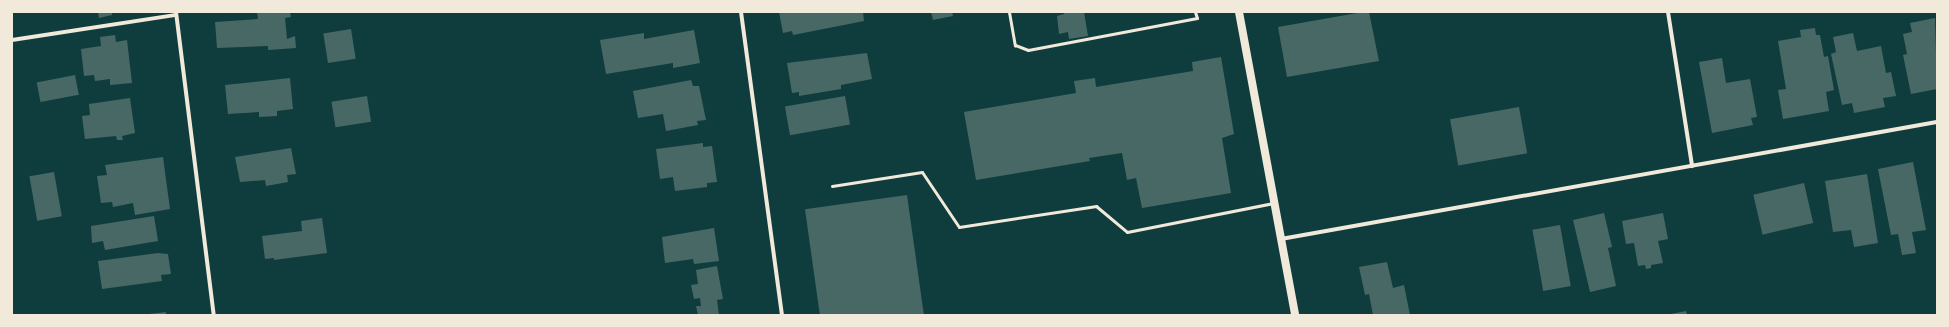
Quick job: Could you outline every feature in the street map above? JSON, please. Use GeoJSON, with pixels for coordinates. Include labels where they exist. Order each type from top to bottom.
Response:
{"type":"FeatureCollection","features":[{"type":"Feature","properties":{"kind":"main road"},"geometry":{"type":"LineString","coordinates":[[1239,12],[1295,315]]}},
{"type":"Feature","properties":{"kind":"street"},"geometry":{"type":"LineString","coordinates":[[741,12],[782,315]]}},
{"type":"Feature","properties":{"kind":"street"},"geometry":{"type":"LineString","coordinates":[[1668,12],[1692,166]]}},
{"type":"Feature","properties":{"kind":"street"},"geometry":{"type":"LineString","coordinates":[[12,40],[176,13],[214,315]]}},
{"type":"Feature","properties":{"kind":"street"},"geometry":{"type":"LineString","coordinates":[[1281,239],[1937,122]]}},
{"type":"Feature","properties":{"kind":"lane"},"geometry":{"type":"LineString","coordinates":[[1009,12],[1015,45],[1028,50],[1196,18],[1195,12]]}},
{"type":"Feature","properties":{"kind":"lane"},"geometry":{"type":"LineString","coordinates":[[832,186],[922,172],[959,227],[1096,206],[1127,232],[1274,203]]}},
{"type":"Feature","properties":{"kind":"building"},"geometry":{"type":"Polygon","coordinates":[[[98,12],[112,12],[112,15],[99,18],[98,12]]]}},
{"type":"Feature","properties":{"kind":"building"},"geometry":{"type":"Polygon","coordinates":[[[257,12],[290,12],[291,17],[285,18],[287,39],[295,36],[296,48],[268,50],[268,46],[217,48],[215,22],[258,19],[257,12]]]}},
{"type":"Feature","properties":{"kind":"building"},"geometry":{"type":"Polygon","coordinates":[[[779,12],[863,12],[864,21],[793,35],[792,31],[783,33],[779,12]]]}},
{"type":"Feature","properties":{"kind":"building"},"geometry":{"type":"Polygon","coordinates":[[[931,12],[952,12],[953,16],[933,20],[931,12]]]}},
{"type":"Feature","properties":{"kind":"building"},"geometry":{"type":"Polygon","coordinates":[[[1064,12],[1084,12],[1088,36],[1069,39],[1068,32],[1059,34],[1057,16],[1064,14],[1064,12]]]}},
{"type":"Feature","properties":{"kind":"building"},"geometry":{"type":"Polygon","coordinates":[[[1369,12],[1379,61],[1287,77],[1278,27],[1369,12]]]}},
{"type":"Feature","properties":{"kind":"building"},"geometry":{"type":"Polygon","coordinates":[[[1935,18],[1937,89],[1911,94],[1903,55],[1907,54],[1903,34],[1912,32],[1910,23],[1935,18]]]}},
{"type":"Feature","properties":{"kind":"building"},"geometry":{"type":"Polygon","coordinates":[[[1815,28],[1816,35],[1820,35],[1824,57],[1828,56],[1834,90],[1826,92],[1829,111],[1783,119],[1778,90],[1786,89],[1778,41],[1801,37],[1800,30],[1815,28]]]}},
{"type":"Feature","properties":{"kind":"building"},"geometry":{"type":"Polygon","coordinates":[[[351,29],[356,59],[328,63],[323,33],[351,29]]]}},
{"type":"Feature","properties":{"kind":"building"},"geometry":{"type":"Polygon","coordinates":[[[694,30],[700,63],[673,68],[673,63],[606,74],[600,40],[644,33],[644,39],[694,30]]]}},
{"type":"Feature","properties":{"kind":"building"},"geometry":{"type":"Polygon","coordinates":[[[1853,33],[1857,51],[1881,46],[1886,73],[1891,72],[1896,96],[1883,98],[1885,107],[1854,113],[1852,103],[1842,105],[1831,54],[1836,52],[1833,37],[1853,33]]]}},
{"type":"Feature","properties":{"kind":"building"},"geometry":{"type":"Polygon","coordinates":[[[115,35],[116,42],[127,40],[132,83],[110,85],[110,79],[95,81],[94,75],[84,76],[81,49],[101,46],[100,37],[115,35]]]}},
{"type":"Feature","properties":{"kind":"building"},"geometry":{"type":"Polygon","coordinates":[[[867,53],[872,79],[841,85],[841,89],[799,96],[799,92],[792,93],[787,63],[867,53]]]}},
{"type":"Feature","properties":{"kind":"building"},"geometry":{"type":"Polygon","coordinates":[[[1221,57],[1234,134],[1222,138],[1231,193],[1142,208],[1136,178],[1127,180],[1122,153],[1089,158],[1090,161],[976,180],[964,112],[1076,93],[1074,81],[1095,78],[1096,87],[1193,71],[1192,62],[1221,57]]]}},
{"type":"Feature","properties":{"kind":"building"},"geometry":{"type":"Polygon","coordinates":[[[1722,58],[1726,83],[1750,79],[1757,117],[1751,118],[1753,125],[1712,133],[1699,62],[1722,58]]]}},
{"type":"Feature","properties":{"kind":"building"},"geometry":{"type":"Polygon","coordinates":[[[75,75],[79,95],[41,102],[37,82],[75,75]]]}},
{"type":"Feature","properties":{"kind":"building"},"geometry":{"type":"Polygon","coordinates":[[[290,78],[293,109],[277,111],[277,116],[259,117],[259,112],[228,114],[225,85],[290,78]]]}},
{"type":"Feature","properties":{"kind":"building"},"geometry":{"type":"Polygon","coordinates":[[[691,80],[693,86],[699,86],[706,120],[697,121],[698,125],[666,131],[663,114],[638,118],[633,91],[691,80]]]}},
{"type":"Feature","properties":{"kind":"building"},"geometry":{"type":"Polygon","coordinates":[[[367,96],[371,122],[336,127],[331,102],[367,96]]]}},
{"type":"Feature","properties":{"kind":"building"},"geometry":{"type":"Polygon","coordinates":[[[845,96],[850,125],[790,135],[785,107],[845,96]]]}},
{"type":"Feature","properties":{"kind":"building"},"geometry":{"type":"Polygon","coordinates":[[[130,98],[135,133],[122,136],[123,140],[117,140],[116,136],[85,139],[82,116],[90,115],[89,104],[130,98]]]}},
{"type":"Feature","properties":{"kind":"building"},"geometry":{"type":"Polygon","coordinates":[[[1519,107],[1527,153],[1458,165],[1450,119],[1519,107]]]}},
{"type":"Feature","properties":{"kind":"building"},"geometry":{"type":"Polygon","coordinates":[[[703,143],[703,147],[712,146],[717,182],[707,183],[707,187],[675,191],[673,177],[660,179],[656,149],[703,143]]]}},
{"type":"Feature","properties":{"kind":"building"},"geometry":{"type":"Polygon","coordinates":[[[291,148],[296,174],[287,175],[288,182],[266,186],[265,180],[240,182],[235,157],[291,148]]]}},
{"type":"Feature","properties":{"kind":"building"},"geometry":{"type":"Polygon","coordinates":[[[163,157],[170,209],[135,215],[133,203],[113,207],[112,202],[101,203],[97,176],[107,175],[105,165],[163,157]]]}},
{"type":"Feature","properties":{"kind":"building"},"geometry":{"type":"Polygon","coordinates":[[[1913,162],[1926,230],[1912,232],[1916,253],[1902,255],[1898,234],[1891,235],[1878,169],[1913,162]]]}},
{"type":"Feature","properties":{"kind":"building"},"geometry":{"type":"Polygon","coordinates":[[[54,172],[62,216],[37,221],[29,176],[54,172]]]}},
{"type":"Feature","properties":{"kind":"building"},"geometry":{"type":"Polygon","coordinates":[[[1867,174],[1878,243],[1854,247],[1851,230],[1833,232],[1825,181],[1867,174]]]}},
{"type":"Feature","properties":{"kind":"building"},"geometry":{"type":"Polygon","coordinates":[[[1804,183],[1813,223],[1763,235],[1753,195],[1804,183]]]}},
{"type":"Feature","properties":{"kind":"building"},"geometry":{"type":"Polygon","coordinates":[[[907,195],[924,315],[820,315],[805,209],[907,195]]]}},
{"type":"Feature","properties":{"kind":"building"},"geometry":{"type":"Polygon","coordinates":[[[1604,213],[1612,247],[1608,248],[1616,286],[1590,292],[1573,220],[1604,213]]]}},
{"type":"Feature","properties":{"kind":"building"},"geometry":{"type":"Polygon","coordinates":[[[1663,213],[1668,239],[1658,241],[1663,263],[1651,265],[1651,268],[1646,269],[1645,265],[1638,266],[1634,243],[1626,244],[1622,221],[1663,213]]]}},
{"type":"Feature","properties":{"kind":"building"},"geometry":{"type":"Polygon","coordinates":[[[154,216],[158,241],[105,250],[103,241],[92,243],[91,226],[154,216]]]}},
{"type":"Feature","properties":{"kind":"building"},"geometry":{"type":"Polygon","coordinates":[[[322,218],[327,253],[274,260],[274,258],[265,259],[262,236],[302,231],[301,221],[322,218]]]}},
{"type":"Feature","properties":{"kind":"building"},"geometry":{"type":"Polygon","coordinates":[[[1560,225],[1571,286],[1543,291],[1532,230],[1560,225]]]}},
{"type":"Feature","properties":{"kind":"building"},"geometry":{"type":"Polygon","coordinates":[[[714,228],[719,261],[694,264],[693,259],[665,263],[662,237],[714,228]]]}},
{"type":"Feature","properties":{"kind":"building"},"geometry":{"type":"Polygon","coordinates":[[[158,253],[168,254],[171,274],[161,275],[162,281],[102,289],[98,261],[158,253]]]}},
{"type":"Feature","properties":{"kind":"building"},"geometry":{"type":"Polygon","coordinates":[[[1387,262],[1393,288],[1404,285],[1410,315],[1373,315],[1369,294],[1365,295],[1359,267],[1387,262]]]}},
{"type":"Feature","properties":{"kind":"building"},"geometry":{"type":"Polygon","coordinates":[[[717,266],[723,299],[717,300],[719,315],[698,315],[696,306],[701,306],[700,298],[694,299],[691,285],[698,284],[696,270],[717,266]]]}},
{"type":"Feature","properties":{"kind":"building"},"geometry":{"type":"Polygon","coordinates":[[[1686,311],[1687,315],[1671,315],[1671,314],[1686,311]]]}},
{"type":"Feature","properties":{"kind":"building"},"geometry":{"type":"Polygon","coordinates":[[[166,312],[166,315],[149,315],[149,314],[166,312]]]}}]}
